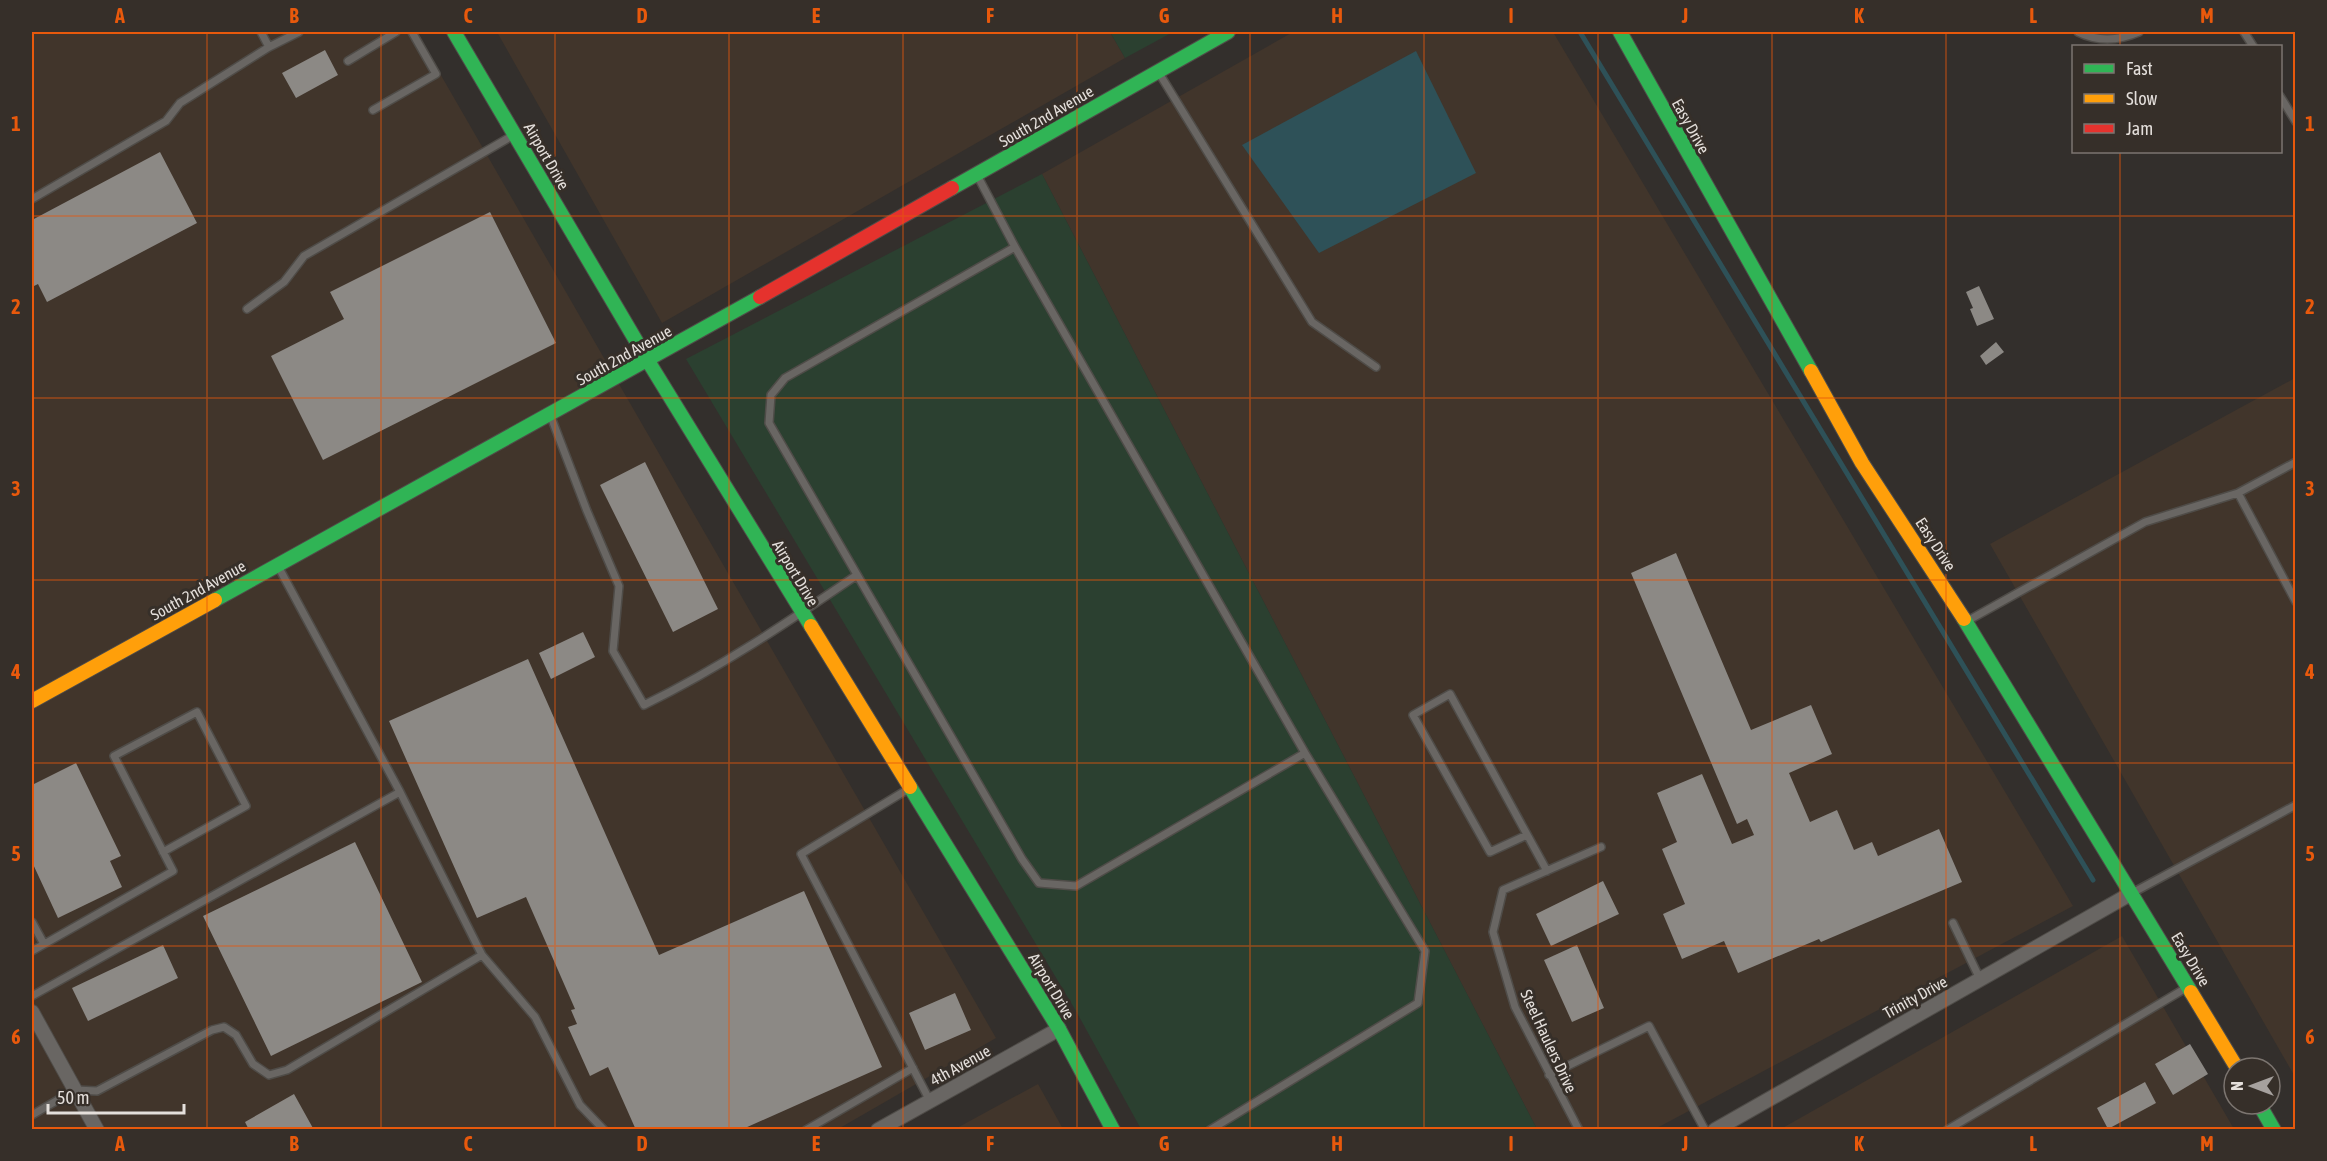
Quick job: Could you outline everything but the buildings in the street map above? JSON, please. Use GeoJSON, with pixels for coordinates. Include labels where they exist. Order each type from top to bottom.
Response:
{"type":"FeatureCollection","features":[{"type":"Feature","properties":{"kind":"street","name":"Airport Drive"},"geometry":{"type":"LineString","coordinates":[[454,32],[648,362],[1059,1029],[1113,1130]]}},
{"type":"Feature","properties":{"kind":"street","name":"South 2nd Avenue"},"geometry":{"type":"LineString","coordinates":[[32,701],[648,362],[1228,32]]}},
{"type":"Feature","properties":{"kind":"street","name":"Easy Drive"},"geometry":{"type":"LineString","coordinates":[[1620,32],[1862,463],[1966,621],[2230,1056]]}},
{"type":"Feature","properties":{"kind":"street","name":"Trinity Drive"},"geometry":{"type":"LineString","coordinates":[[1715,1130],[2132,893]]}},
{"type":"Feature","properties":{"kind":"street"},"geometry":{"type":"LineString","coordinates":[[32,1012],[97,1130]]}},
{"type":"Feature","properties":{"kind":"street","name":"4th Avenue"},"geometry":{"type":"LineString","coordinates":[[878,1130],[1059,1029]]}},
{"type":"Feature","properties":{"kind":"street"},"geometry":{"type":"LineString","coordinates":[[2266,1116],[2274,1130]]}},
{"type":"Feature","properties":{"kind":"lane"},"geometry":{"type":"LineString","coordinates":[[261,32],[269,47]]}},
{"type":"Feature","properties":{"kind":"lane"},"geometry":{"type":"LineString","coordinates":[[32,200],[166,121],[180,102],[269,47],[299,32]]}},
{"type":"Feature","properties":{"kind":"lane"},"geometry":{"type":"LineString","coordinates":[[348,61],[396,32]]}},
{"type":"Feature","properties":{"kind":"lane"},"geometry":{"type":"LineString","coordinates":[[373,110],[436,74],[412,32]]}},
{"type":"Feature","properties":{"kind":"lane"},"geometry":{"type":"LineString","coordinates":[[2078,32],[2094,39],[2127,37],[2139,32]]}},
{"type":"Feature","properties":{"kind":"lane"},"geometry":{"type":"LineString","coordinates":[[2244,32],[2252,45]]}},
{"type":"Feature","properties":{"kind":"lane"},"geometry":{"type":"LineString","coordinates":[[1158,71],[1312,322],[1376,367]]}},
{"type":"Feature","properties":{"kind":"lane"},"geometry":{"type":"LineString","coordinates":[[2282,99],[2295,122]]}},
{"type":"Feature","properties":{"kind":"lane"},"geometry":{"type":"LineString","coordinates":[[246,309],[284,282],[304,256],[514,134]]}},
{"type":"Feature","properties":{"kind":"lane"},"geometry":{"type":"LineString","coordinates":[[976,174],[1015,247],[1305,753],[1425,951],[1418,1003],[1210,1130]]}},
{"type":"Feature","properties":{"kind":"lane"},"geometry":{"type":"LineString","coordinates":[[1015,247],[785,378],[771,395],[769,423],[1022,859],[1039,883],[1076,886],[1305,753]]}},
{"type":"Feature","properties":{"kind":"lane"},"geometry":{"type":"LineString","coordinates":[[550,415],[587,512],[619,586],[613,651],[644,705],[674,691],[750,647],[857,575]]}},
{"type":"Feature","properties":{"kind":"lane"},"geometry":{"type":"LineString","coordinates":[[1966,621],[2145,522],[2238,493],[2295,462]]}},
{"type":"Feature","properties":{"kind":"lane"},"geometry":{"type":"LineString","coordinates":[[2238,493],[2295,602]]}},
{"type":"Feature","properties":{"kind":"lane"},"geometry":{"type":"LineString","coordinates":[[278,565],[400,792],[482,955],[535,1017],[580,1105],[604,1130]]}},
{"type":"Feature","properties":{"kind":"lane"},"geometry":{"type":"LineString","coordinates":[[1527,835],[1490,852],[1413,715],[1450,694],[1547,871]]}},
{"type":"Feature","properties":{"kind":"lane"},"geometry":{"type":"LineString","coordinates":[[32,951],[173,871],[163,852],[114,756],[197,712],[246,806],[163,852]]}},
{"type":"Feature","properties":{"kind":"lane"},"geometry":{"type":"LineString","coordinates":[[910,788],[801,854],[930,1101]]}},
{"type":"Feature","properties":{"kind":"lane"},"geometry":{"type":"LineString","coordinates":[[32,996],[400,792]]}},
{"type":"Feature","properties":{"kind":"lane"},"geometry":{"type":"LineString","coordinates":[[2132,893],[2295,806]]}},
{"type":"Feature","properties":{"kind":"lane","name":"Steel Haulers Drive"},"geometry":{"type":"LineString","coordinates":[[1579,1130],[1515,1007],[1493,932],[1503,890],[1601,848]]}},
{"type":"Feature","properties":{"kind":"lane"},"geometry":{"type":"LineString","coordinates":[[32,922],[44,944]]}},
{"type":"Feature","properties":{"kind":"lane"},"geometry":{"type":"LineString","coordinates":[[1953,923],[1980,979]]}},
{"type":"Feature","properties":{"kind":"lane"},"geometry":{"type":"LineString","coordinates":[[32,1113],[75,1090],[98,1091],[212,1030],[224,1027],[236,1035],[253,1064],[269,1074],[287,1070],[482,955]]}},
{"type":"Feature","properties":{"kind":"lane"},"geometry":{"type":"LineString","coordinates":[[1947,1130],[2188,987]]}},
{"type":"Feature","properties":{"kind":"lane"},"geometry":{"type":"LineString","coordinates":[[1549,1075],[1649,1026],[1705,1130]]}},
{"type":"Feature","properties":{"kind":"lane"},"geometry":{"type":"LineString","coordinates":[[806,1130],[914,1068]]}},
{"type":"Feature","properties":{"kind":"shaded area"},"geometry":{"type":"Polygon","coordinates":[[[32,32],[416,32],[996,1038],[838,1129],[32,1129],[32,32]]]}},
{"type":"Feature","properties":{"kind":"shaded area"},"geometry":{"type":"Polygon","coordinates":[[[497,32],[1110,32],[1125,58],[662,323],[497,32]]]}},
{"type":"Feature","properties":{"kind":"shaded area"},"geometry":{"type":"Polygon","coordinates":[[[1293,32],[1553,32],[2073,906],[1655,1129],[1537,1129],[1042,174],[1293,32]]]}},
{"type":"Feature","properties":{"kind":"shaded area"},"geometry":{"type":"Polygon","coordinates":[[[2295,378],[2295,1077],[1990,544],[2295,378]]]}},
{"type":"Feature","properties":{"kind":"shaded area"},"geometry":{"type":"Polygon","coordinates":[[[2122,936],[2222,1108],[2222,1116],[2226,1116],[2234,1129],[1779,1130],[2122,936]]]}},
{"type":"Feature","properties":{"kind":"shaded area"},"geometry":{"type":"Polygon","coordinates":[[[1038,1084],[1063,1129],[955,1129],[1038,1084]]]}},
{"type":"Feature","properties":{"kind":"green space"},"geometry":{"type":"Polygon","coordinates":[[[1110,32],[1173,32],[1125,58],[1110,32]]]}},
{"type":"Feature","properties":{"kind":"green space"},"geometry":{"type":"Polygon","coordinates":[[[1042,174],[1537,1129],[1141,1129],[1076,1011],[686,359],[1042,174]]]}},
{"type":"Feature","properties":{"kind":"water"},"geometry":{"type":"Polygon","coordinates":[[[1416,51],[1476,173],[1319,253],[1242,145],[1416,51]]]}},
{"type":"Feature","properties":{"kind":"waterway"},"geometry":{"type":"LineString","coordinates":[[1580,32],[2093,880]]}},
{"type":"Feature","properties":{"kind":"traffic: fast"},"geometry":{"type":"LineString","coordinates":[[454,32],[648,361],[811,626]]}},
{"type":"Feature","properties":{"kind":"traffic: fast"},"geometry":{"type":"LineString","coordinates":[[952,188],[1228,32]]}},
{"type":"Feature","properties":{"kind":"traffic: fast"},"geometry":{"type":"LineString","coordinates":[[1620,32],[1811,371]]}},
{"type":"Feature","properties":{"kind":"traffic: fast"},"geometry":{"type":"LineString","coordinates":[[215,600],[760,297]]}},
{"type":"Feature","properties":{"kind":"traffic: fast"},"geometry":{"type":"LineString","coordinates":[[1964,619],[2191,992]]}},
{"type":"Feature","properties":{"kind":"traffic: fast"},"geometry":{"type":"LineString","coordinates":[[910,787],[1059,1029],[1113,1130]]}},
{"type":"Feature","properties":{"kind":"traffic: fast"},"geometry":{"type":"LineString","coordinates":[[2266,1116],[2274,1130]]}},
{"type":"Feature","properties":{"kind":"traffic: slow"},"geometry":{"type":"LineString","coordinates":[[1811,371],[1862,463],[1964,619]]}},
{"type":"Feature","properties":{"kind":"traffic: slow"},"geometry":{"type":"LineString","coordinates":[[32,701],[215,600]]}},
{"type":"Feature","properties":{"kind":"traffic: slow"},"geometry":{"type":"LineString","coordinates":[[811,626],[910,787]]}},
{"type":"Feature","properties":{"kind":"traffic: slow"},"geometry":{"type":"LineString","coordinates":[[2191,992],[2230,1056]]}},
{"type":"Feature","properties":{"kind":"traffic: jam"},"geometry":{"type":"LineString","coordinates":[[760,297],[952,188]]}}]}
